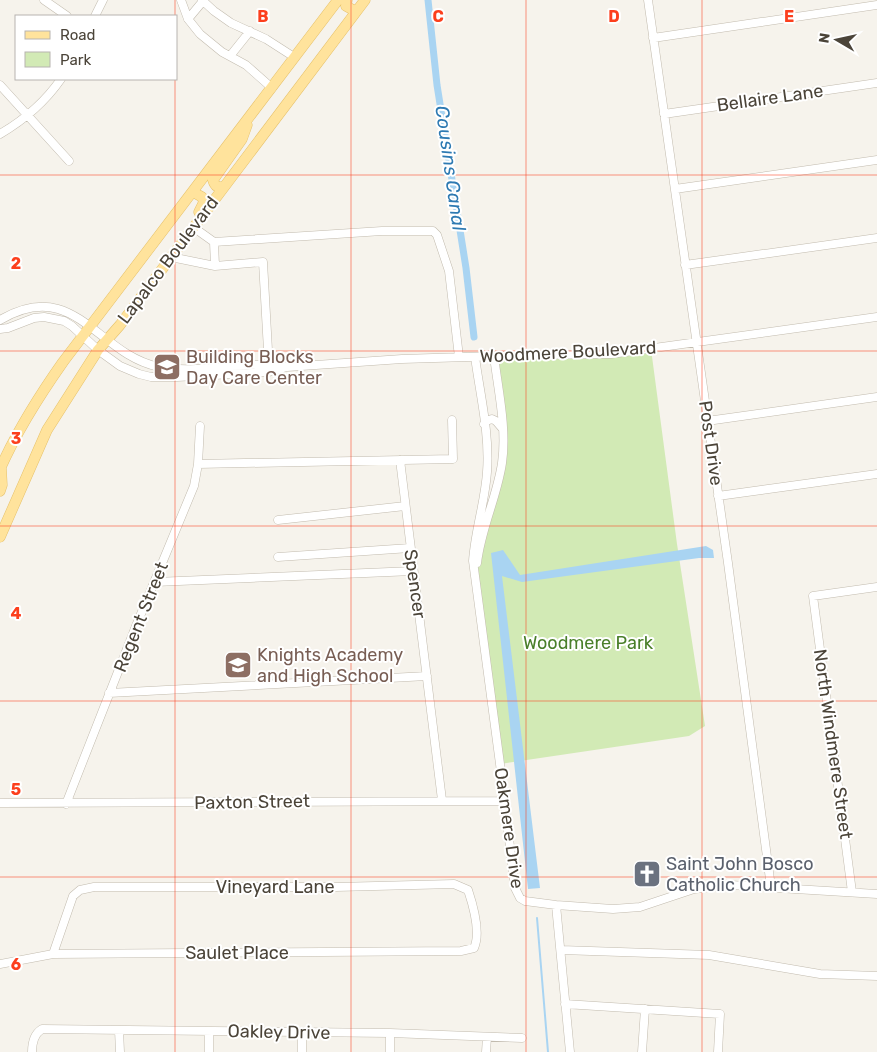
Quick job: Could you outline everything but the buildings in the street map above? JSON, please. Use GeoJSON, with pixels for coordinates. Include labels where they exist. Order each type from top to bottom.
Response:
{"type":"FeatureCollection","features":[{"type":"Feature","properties":{"kind":"main road","name":"Lapalco Boulevard"},"geometry":{"type":"LineString","coordinates":[[1,468],[34,404],[61,365],[338,0]]}},
{"type":"Feature","properties":{"kind":"main road"},"geometry":{"type":"LineString","coordinates":[[346,0],[346,6],[355,11]]}},
{"type":"Feature","properties":{"kind":"main road","name":"Lapalco Boulevard"},"geometry":{"type":"LineString","coordinates":[[1,534],[47,430],[98,350],[120,325],[365,0]]}},
{"type":"Feature","properties":{"kind":"main road"},"geometry":{"type":"LineString","coordinates":[[224,187],[214,185],[212,180],[242,140],[249,117]]}},
{"type":"Feature","properties":{"kind":"main road"},"geometry":{"type":"LineString","coordinates":[[155,277],[168,252],[203,208],[204,202],[202,197],[193,192]]}},
{"type":"Feature","properties":{"kind":"main road"},"geometry":{"type":"LineString","coordinates":[[0,490],[2,485],[1,468]]}},
{"type":"Feature","properties":{"kind":"street"},"geometry":{"type":"LineString","coordinates":[[44,0],[66,15]]}},
{"type":"Feature","properties":{"kind":"street"},"geometry":{"type":"LineString","coordinates":[[96,15],[103,0]]}},
{"type":"Feature","properties":{"kind":"street"},"geometry":{"type":"LineString","coordinates":[[181,0],[188,19],[200,34],[222,52],[246,65],[272,88]]}},
{"type":"Feature","properties":{"kind":"street"},"geometry":{"type":"LineString","coordinates":[[188,19],[202,0],[214,12],[231,23],[250,31],[294,57]]}},
{"type":"Feature","properties":{"kind":"street","name":"Post Drive"},"geometry":{"type":"LineString","coordinates":[[648,0],[728,563],[771,887]]}},
{"type":"Feature","properties":{"kind":"street"},"geometry":{"type":"LineString","coordinates":[[653,38],[877,5]]}},
{"type":"Feature","properties":{"kind":"street"},"geometry":{"type":"LineString","coordinates":[[230,56],[250,31]]}},
{"type":"Feature","properties":{"kind":"street"},"geometry":{"type":"LineString","coordinates":[[0,134],[27,116],[44,100],[60,80]]}},
{"type":"Feature","properties":{"kind":"street","name":"Bellaire Lane"},"geometry":{"type":"LineString","coordinates":[[664,114],[877,83]]}},
{"type":"Feature","properties":{"kind":"street"},"geometry":{"type":"LineString","coordinates":[[0,85],[69,161]]}},
{"type":"Feature","properties":{"kind":"street"},"geometry":{"type":"LineString","coordinates":[[675,189],[877,160]]}},
{"type":"Feature","properties":{"kind":"street"},"geometry":{"type":"LineString","coordinates":[[193,227],[214,242],[382,231],[434,231],[449,271],[459,357]]}},
{"type":"Feature","properties":{"kind":"street"},"geometry":{"type":"LineString","coordinates":[[685,264],[877,238]]}},
{"type":"Feature","properties":{"kind":"street"},"geometry":{"type":"LineString","coordinates":[[214,242],[215,266]]}},
{"type":"Feature","properties":{"kind":"street"},"geometry":{"type":"LineString","coordinates":[[170,257],[215,266],[263,262],[269,372]]}},
{"type":"Feature","properties":{"kind":"street","name":"Woodmere Boulevard"},"geometry":{"type":"LineString","coordinates":[[0,320],[24,308],[45,306],[61,308],[91,326],[136,359],[161,367],[196,369],[268,364],[286,367],[459,357],[611,354],[877,317]]}},
{"type":"Feature","properties":{"kind":"street","name":"Woodmere Boulevard"},"geometry":{"type":"LineString","coordinates":[[0,329],[8,328],[34,318],[44,317],[64,321],[84,336],[98,350],[128,370],[151,377],[196,377],[269,372],[286,367]]}},
{"type":"Feature","properties":{"kind":"street","name":"Oakmere Drive"},"geometry":{"type":"LineString","coordinates":[[476,577],[483,532],[495,496],[502,462],[502,428],[494,356]]}},
{"type":"Feature","properties":{"kind":"street","name":"Oakmere Drive"},"geometry":{"type":"LineString","coordinates":[[476,357],[488,459],[473,561],[517,894],[525,901],[595,908],[640,908],[678,893],[709,886],[730,885],[877,894]]}},
{"type":"Feature","properties":{"kind":"street"},"geometry":{"type":"LineString","coordinates":[[707,421],[877,397]]}},
{"type":"Feature","properties":{"kind":"street"},"geometry":{"type":"LineString","coordinates":[[484,424],[488,419],[492,419],[502,428]]}},
{"type":"Feature","properties":{"kind":"street"},"geometry":{"type":"LineString","coordinates":[[198,464],[453,459],[452,420]]}},
{"type":"Feature","properties":{"kind":"street","name":"Regent Street"},"geometry":{"type":"LineString","coordinates":[[66,804],[109,693],[194,486],[198,464],[200,426]]}},
{"type":"Feature","properties":{"kind":"street","name":"Spencer"},"geometry":{"type":"LineString","coordinates":[[400,460],[442,800]]}},
{"type":"Feature","properties":{"kind":"street"},"geometry":{"type":"LineString","coordinates":[[718,496],[877,474]]}},
{"type":"Feature","properties":{"kind":"street"},"geometry":{"type":"LineString","coordinates":[[278,520],[405,506]]}},
{"type":"Feature","properties":{"kind":"street"},"geometry":{"type":"LineString","coordinates":[[278,557],[410,548]]}},
{"type":"Feature","properties":{"kind":"street"},"geometry":{"type":"LineString","coordinates":[[155,582],[413,570]]}},
{"type":"Feature","properties":{"kind":"street","name":"North Windmere Street"},"geometry":{"type":"LineString","coordinates":[[852,892],[813,596],[877,587]]}},
{"type":"Feature","properties":{"kind":"street"},"geometry":{"type":"LineString","coordinates":[[109,693],[427,676]]}},
{"type":"Feature","properties":{"kind":"street","name":"Paxton Street"},"geometry":{"type":"LineString","coordinates":[[0,803],[504,801]]}},
{"type":"Feature","properties":{"kind":"street","name":"Vineyard Lane"},"geometry":{"type":"LineString","coordinates":[[53,954],[73,896],[80,890],[94,887],[336,888],[454,884],[468,890],[474,909],[477,942],[474,948]]}},
{"type":"Feature","properties":{"kind":"street"},"geometry":{"type":"LineString","coordinates":[[556,905],[570,1052]]}},
{"type":"Feature","properties":{"kind":"street","name":"Saulet Place"},"geometry":{"type":"LineString","coordinates":[[0,964],[53,954],[461,951],[474,948]]}},
{"type":"Feature","properties":{"kind":"street"},"geometry":{"type":"LineString","coordinates":[[561,950],[709,955],[820,974],[877,976]]}},
{"type":"Feature","properties":{"kind":"street"},"geometry":{"type":"LineString","coordinates":[[566,1004],[720,1014],[718,1052]]}},
{"type":"Feature","properties":{"kind":"street"},"geometry":{"type":"LineString","coordinates":[[642,1052],[645,1009]]}},
{"type":"Feature","properties":{"kind":"street","name":"Oakley Drive"},"geometry":{"type":"LineString","coordinates":[[32,1052],[32,1044],[37,1032],[42,1029],[390,1033],[522,1038]]}},
{"type":"Feature","properties":{"kind":"street"},"geometry":{"type":"LineString","coordinates":[[119,1030],[120,1052]]}},
{"type":"Feature","properties":{"kind":"street"},"geometry":{"type":"LineString","coordinates":[[209,1031],[209,1052]]}},
{"type":"Feature","properties":{"kind":"street"},"geometry":{"type":"LineString","coordinates":[[302,1032],[302,1052]]}},
{"type":"Feature","properties":{"kind":"street"},"geometry":{"type":"LineString","coordinates":[[390,1033],[390,1052]]}},
{"type":"Feature","properties":{"kind":"street"},"geometry":{"type":"LineString","coordinates":[[486,1052],[487,1037]]}},
{"type":"Feature","properties":{"kind":"green space","name":"Woodmere Park"},"geometry":{"type":"Polygon","coordinates":[[[651,349],[677,544],[705,726],[689,736],[500,764],[476,577],[478,560],[502,462],[494,356],[651,349]]]}},
{"type":"Feature","properties":{"kind":"water"},"geometry":{"type":"Polygon","coordinates":[[[706,546],[713,550],[714,558],[699,558],[522,582],[502,576],[540,888],[528,889],[491,553],[503,550],[520,575],[706,546]]]}},
{"type":"Feature","properties":{"kind":"waterway","name":"Cousins Canal"},"geometry":{"type":"LineString","coordinates":[[428,0],[437,85],[466,268],[474,337]]}},
{"type":"Feature","properties":{"kind":"waterway"},"geometry":{"type":"LineString","coordinates":[[537,918],[548,1052]]}},
{"type":"Feature","properties":{"kind":"place","name":"Building Blocks Day Care Center"},"geometry":{"type":"Point","coordinates":[167,367]}},
{"type":"Feature","properties":{"kind":"place","name":"Knights Academy and High School"},"geometry":{"type":"Point","coordinates":[238,665]}},
{"type":"Feature","properties":{"kind":"place","name":"Saint John Bosco Catholic Church"},"geometry":{"type":"Point","coordinates":[647,874]}}]}
